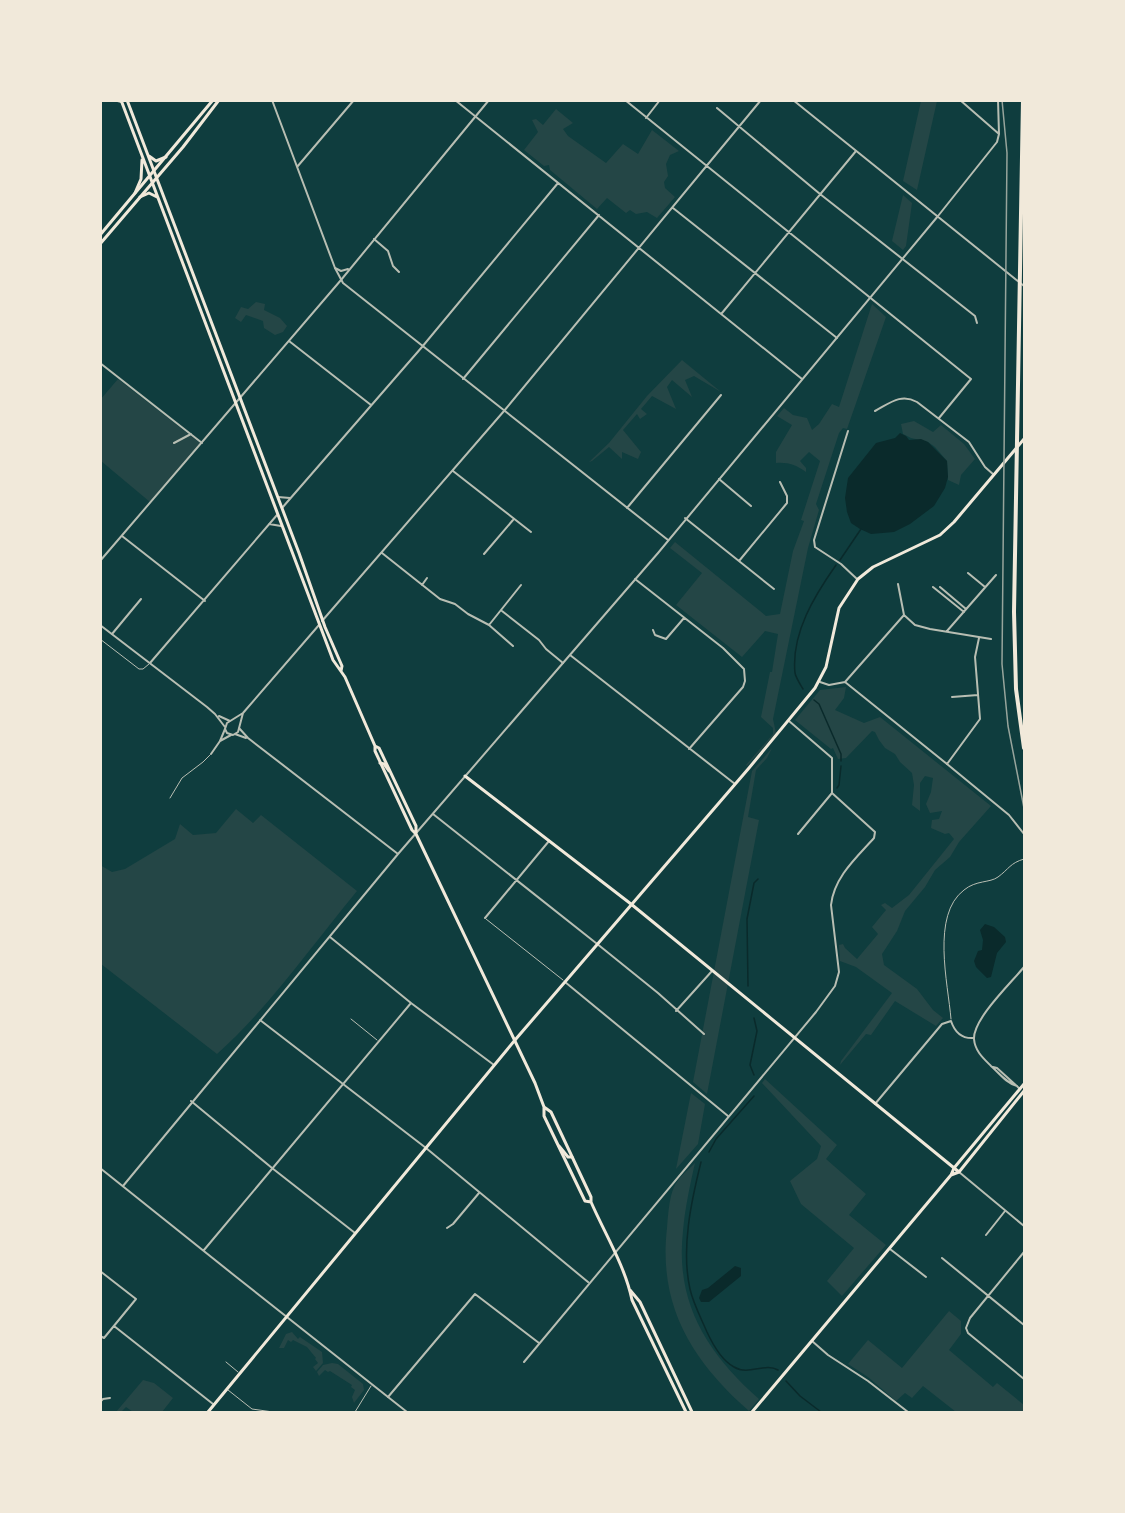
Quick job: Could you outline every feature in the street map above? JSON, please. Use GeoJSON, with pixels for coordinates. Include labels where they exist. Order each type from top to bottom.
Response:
{"type":"FeatureCollection","features":[{"type":"Feature","properties":{"kind":"highway"},"geometry":{"type":"LineString","coordinates":[[1022,100],[1015,655],[1016,689],[1024,748]]}},
{"type":"Feature","properties":{"kind":"main road"},"geometry":{"type":"LineString","coordinates":[[126,100],[277,496],[322,621],[342,666],[341,671]]}},
{"type":"Feature","properties":{"kind":"main road"},"geometry":{"type":"LineString","coordinates":[[100,235],[213,100]]}},
{"type":"Feature","properties":{"kind":"main road"},"geometry":{"type":"LineString","coordinates":[[100,244],[219,100]]}},
{"type":"Feature","properties":{"kind":"main road"},"geometry":{"type":"LineString","coordinates":[[121,101],[336,667],[341,671],[380,763],[515,1040],[544,1107],[544,1116],[585,1201],[591,1202]]}},
{"type":"Feature","properties":{"kind":"main road"},"geometry":{"type":"LineString","coordinates":[[198,119],[198,128]]}},
{"type":"Feature","properties":{"kind":"main road"},"geometry":{"type":"LineString","coordinates":[[148,155],[156,161],[166,157]]}},
{"type":"Feature","properties":{"kind":"main road"},"geometry":{"type":"LineString","coordinates":[[135,194],[142,175],[142,156]]}},
{"type":"Feature","properties":{"kind":"main road"},"geometry":{"type":"LineString","coordinates":[[140,197],[149,193],[158,198]]}},
{"type":"Feature","properties":{"kind":"main road"},"geometry":{"type":"LineString","coordinates":[[116,225],[119,212]]}},
{"type":"Feature","properties":{"kind":"main road"},"geometry":{"type":"LineString","coordinates":[[208,1413],[494,1065],[820,682],[830,653],[839,608],[858,579],[873,567],[940,535],[954,522],[1024,439]]}},
{"type":"Feature","properties":{"kind":"main road"},"geometry":{"type":"LineString","coordinates":[[375,747],[379,748],[393,774],[416,826],[416,834]]}},
{"type":"Feature","properties":{"kind":"main road"},"geometry":{"type":"LineString","coordinates":[[380,763],[384,764],[393,774]]}},
{"type":"Feature","properties":{"kind":"main road"},"geometry":{"type":"LineString","coordinates":[[465,776],[631,904],[958,1172]]}},
{"type":"Feature","properties":{"kind":"main road"},"geometry":{"type":"LineString","coordinates":[[951,1175],[958,1172],[1022,1090],[1024,1084]]}},
{"type":"Feature","properties":{"kind":"main road"},"geometry":{"type":"LineString","coordinates":[[752,1413],[890,1249],[951,1175],[954,1168],[1022,1090]]}},
{"type":"Feature","properties":{"kind":"main road"},"geometry":{"type":"LineString","coordinates":[[544,1107],[551,1112],[591,1197],[591,1202],[614,1252],[632,1300],[686,1413]]}},
{"type":"Feature","properties":{"kind":"main road"},"geometry":{"type":"LineString","coordinates":[[559,1146],[568,1157],[572,1157]]}},
{"type":"Feature","properties":{"kind":"main road"},"geometry":{"type":"LineString","coordinates":[[629,1288],[640,1302],[692,1413]]}},
{"type":"Feature","properties":{"kind":"street"},"geometry":{"type":"LineString","coordinates":[[114,100],[121,101]]}},
{"type":"Feature","properties":{"kind":"street"},"geometry":{"type":"LineString","coordinates":[[272,100],[340,280],[668,540]]}},
{"type":"Feature","properties":{"kind":"street"},"geometry":{"type":"LineString","coordinates":[[297,168],[354,100]]}},
{"type":"Feature","properties":{"kind":"street"},"geometry":{"type":"LineString","coordinates":[[455,100],[802,380]]}},
{"type":"Feature","properties":{"kind":"street"},"geometry":{"type":"LineString","coordinates":[[100,561],[351,268],[489,100]]}},
{"type":"Feature","properties":{"kind":"street"},"geometry":{"type":"LineString","coordinates":[[624,100],[971,379],[939,418]]}},
{"type":"Feature","properties":{"kind":"street"},"geometry":{"type":"LineString","coordinates":[[646,118],[660,100]]}},
{"type":"Feature","properties":{"kind":"street"},"geometry":{"type":"LineString","coordinates":[[211,754],[225,728],[243,713],[453,471],[761,100]]}},
{"type":"Feature","properties":{"kind":"street"},"geometry":{"type":"LineString","coordinates":[[793,100],[1024,286]]}},
{"type":"Feature","properties":{"kind":"street"},"geometry":{"type":"LineString","coordinates":[[960,100],[999,134]]}},
{"type":"Feature","properties":{"kind":"street"},"geometry":{"type":"LineString","coordinates":[[123,1186],[191,1101],[398,854],[635,579],[938,216],[997,142],[999,134],[998,100]]}},
{"type":"Feature","properties":{"kind":"street"},"geometry":{"type":"LineString","coordinates":[[717,108],[820,194],[975,316],[977,323]]}},
{"type":"Feature","properties":{"kind":"street"},"geometry":{"type":"LineString","coordinates":[[721,313],[856,151]]}},
{"type":"Feature","properties":{"kind":"street"},"geometry":{"type":"LineString","coordinates":[[281,509],[422,347],[558,183]]}},
{"type":"Feature","properties":{"kind":"street"},"geometry":{"type":"LineString","coordinates":[[673,208],[837,338]]}},
{"type":"Feature","properties":{"kind":"street"},"geometry":{"type":"LineString","coordinates":[[463,379],[599,215]]}},
{"type":"Feature","properties":{"kind":"street"},"geometry":{"type":"LineString","coordinates":[[374,239],[388,251],[393,266],[399,273]]}},
{"type":"Feature","properties":{"kind":"street"},"geometry":{"type":"LineString","coordinates":[[335,268],[341,271],[351,268]]}},
{"type":"Feature","properties":{"kind":"street"},"geometry":{"type":"LineString","coordinates":[[289,341],[371,405]]}},
{"type":"Feature","properties":{"kind":"street"},"geometry":{"type":"LineString","coordinates":[[100,363],[202,443]]}},
{"type":"Feature","properties":{"kind":"street"},"geometry":{"type":"LineString","coordinates":[[627,508],[721,395]]}},
{"type":"Feature","properties":{"kind":"street"},"geometry":{"type":"LineString","coordinates":[[875,411],[898,398],[910,398],[972,445],[985,467],[994,475]]}},
{"type":"Feature","properties":{"kind":"street"},"geometry":{"type":"LineString","coordinates":[[848,431],[814,540],[815,547],[841,564],[858,579]]}},
{"type":"Feature","properties":{"kind":"street"},"geometry":{"type":"LineString","coordinates":[[174,443],[191,434]]}},
{"type":"Feature","properties":{"kind":"street"},"geometry":{"type":"LineString","coordinates":[[453,471],[531,532]]}},
{"type":"Feature","properties":{"kind":"street"},"geometry":{"type":"LineString","coordinates":[[719,479],[751,506]]}},
{"type":"Feature","properties":{"kind":"street"},"geometry":{"type":"LineString","coordinates":[[738,561],[787,503],[787,496],[780,482]]}},
{"type":"Feature","properties":{"kind":"street"},"geometry":{"type":"LineString","coordinates":[[277,496],[292,497]]}},
{"type":"Feature","properties":{"kind":"street"},"geometry":{"type":"LineString","coordinates":[[150,663],[277,515]]}},
{"type":"Feature","properties":{"kind":"street"},"geometry":{"type":"LineString","coordinates":[[685,518],[774,589]]}},
{"type":"Feature","properties":{"kind":"street"},"geometry":{"type":"LineString","coordinates":[[484,554],[514,519]]}},
{"type":"Feature","properties":{"kind":"street"},"geometry":{"type":"LineString","coordinates":[[269,524],[281,526]]}},
{"type":"Feature","properties":{"kind":"street"},"geometry":{"type":"LineString","coordinates":[[122,536],[205,601]]}},
{"type":"Feature","properties":{"kind":"street"},"geometry":{"type":"LineString","coordinates":[[382,553],[443,601],[455,604],[489,625],[513,646]]}},
{"type":"Feature","properties":{"kind":"street"},"geometry":{"type":"LineString","coordinates":[[968,573],[986,587]]}},
{"type":"Feature","properties":{"kind":"street"},"geometry":{"type":"LineString","coordinates":[[946,632],[996,575]]}},
{"type":"Feature","properties":{"kind":"street"},"geometry":{"type":"LineString","coordinates":[[422,585],[427,578]]}},
{"type":"Feature","properties":{"kind":"street"},"geometry":{"type":"LineString","coordinates":[[635,579],[741,664],[746,674],[743,687],[689,749]]}},
{"type":"Feature","properties":{"kind":"street"},"geometry":{"type":"LineString","coordinates":[[898,584],[904,615],[915,625],[991,639]]}},
{"type":"Feature","properties":{"kind":"street"},"geometry":{"type":"LineString","coordinates":[[489,625],[521,585]]}},
{"type":"Feature","properties":{"kind":"street"},"geometry":{"type":"LineString","coordinates":[[933,587],[965,610]]}},
{"type":"Feature","properties":{"kind":"street"},"geometry":{"type":"LineString","coordinates":[[940,587],[965,610]]}},
{"type":"Feature","properties":{"kind":"street"},"geometry":{"type":"LineString","coordinates":[[112,634],[141,599]]}},
{"type":"Feature","properties":{"kind":"street"},"geometry":{"type":"LineString","coordinates":[[502,611],[539,640],[562,663]]}},
{"type":"Feature","properties":{"kind":"street"},"geometry":{"type":"LineString","coordinates":[[820,682],[829,685],[845,682],[904,615]]}},
{"type":"Feature","properties":{"kind":"street"},"geometry":{"type":"LineString","coordinates":[[653,630],[655,635],[666,639],[684,618]]}},
{"type":"Feature","properties":{"kind":"street"},"geometry":{"type":"LineString","coordinates":[[100,625],[215,714],[235,722],[248,738],[398,854]]}},
{"type":"Feature","properties":{"kind":"street"},"geometry":{"type":"LineString","coordinates":[[947,764],[978,722],[975,657],[979,638]]}},
{"type":"Feature","properties":{"kind":"street"},"geometry":{"type":"LineString","coordinates":[[570,655],[735,784]]}},
{"type":"Feature","properties":{"kind":"street"},"geometry":{"type":"LineString","coordinates":[[845,682],[1010,814],[1024,834]]}},
{"type":"Feature","properties":{"kind":"street"},"geometry":{"type":"LineString","coordinates":[[952,697],[978,695]]}},
{"type":"Feature","properties":{"kind":"street"},"geometry":{"type":"LineString","coordinates":[[220,741],[233,734],[239,727],[243,713]]}},
{"type":"Feature","properties":{"kind":"street"},"geometry":{"type":"LineString","coordinates":[[215,714],[227,733],[248,738]]}},
{"type":"Feature","properties":{"kind":"street"},"geometry":{"type":"LineString","coordinates":[[789,721],[832,758],[832,793],[798,834]]}},
{"type":"Feature","properties":{"kind":"street"},"geometry":{"type":"LineString","coordinates":[[524,1362],[588,1282],[795,1038],[835,986],[839,972],[831,905],[835,887],[876,833],[832,793]]}},
{"type":"Feature","properties":{"kind":"street"},"geometry":{"type":"LineString","coordinates":[[433,814],[597,944],[704,1034]]}},
{"type":"Feature","properties":{"kind":"street"},"geometry":{"type":"LineString","coordinates":[[485,918],[549,841]]}},
{"type":"Feature","properties":{"kind":"street"},"geometry":{"type":"LineString","coordinates":[[330,937],[411,1003],[494,1065]]}},
{"type":"Feature","properties":{"kind":"street"},"geometry":{"type":"LineString","coordinates":[[1022,1090],[995,1071],[982,1057],[974,1038],[978,1024],[1024,967]]}},
{"type":"Feature","properties":{"kind":"street"},"geometry":{"type":"LineString","coordinates":[[676,1011],[712,970]]}},
{"type":"Feature","properties":{"kind":"street"},"geometry":{"type":"LineString","coordinates":[[565,982],[728,1116]]}},
{"type":"Feature","properties":{"kind":"street"},"geometry":{"type":"LineString","coordinates":[[204,1250],[411,1003]]}},
{"type":"Feature","properties":{"kind":"street"},"geometry":{"type":"LineString","coordinates":[[260,1020],[426,1148],[588,1282]]}},
{"type":"Feature","properties":{"kind":"street"},"geometry":{"type":"LineString","coordinates":[[875,1104],[942,1024],[951,1021],[961,1036],[967,1039],[974,1038]]}},
{"type":"Feature","properties":{"kind":"street"},"geometry":{"type":"LineString","coordinates":[[191,1101],[356,1233]]}},
{"type":"Feature","properties":{"kind":"street"},"geometry":{"type":"LineString","coordinates":[[100,1168],[407,1413]]}},
{"type":"Feature","properties":{"kind":"street"},"geometry":{"type":"LineString","coordinates":[[958,1172],[1024,1226]]}},
{"type":"Feature","properties":{"kind":"street"},"geometry":{"type":"LineString","coordinates":[[447,1228],[479,1193]]}},
{"type":"Feature","properties":{"kind":"street"},"geometry":{"type":"LineString","coordinates":[[986,1235],[1005,1211]]}},
{"type":"Feature","properties":{"kind":"street"},"geometry":{"type":"LineString","coordinates":[[890,1249],[926,1277]]}},
{"type":"Feature","properties":{"kind":"street"},"geometry":{"type":"LineString","coordinates":[[1024,1252],[967,1322],[968,1333],[1024,1380]]}},
{"type":"Feature","properties":{"kind":"street"},"geometry":{"type":"LineString","coordinates":[[942,1258],[1024,1325]]}},
{"type":"Feature","properties":{"kind":"street"},"geometry":{"type":"LineString","coordinates":[[100,1271],[136,1299],[104,1338],[100,1336]]}},
{"type":"Feature","properties":{"kind":"street"},"geometry":{"type":"LineString","coordinates":[[388,1398],[475,1294],[539,1343]]}},
{"type":"Feature","properties":{"kind":"street"},"geometry":{"type":"LineString","coordinates":[[114,1326],[214,1405]]}},
{"type":"Feature","properties":{"kind":"street"},"geometry":{"type":"LineString","coordinates":[[812,1341],[908,1413]]}},
{"type":"Feature","properties":{"kind":"street"},"geometry":{"type":"LineString","coordinates":[[100,1402],[110,1398]]}},
{"type":"Feature","properties":{"kind":"lane"},"geometry":{"type":"LineString","coordinates":[[100,639],[139,669],[143,669],[150,663]]}},
{"type":"Feature","properties":{"kind":"lane"},"geometry":{"type":"LineString","coordinates":[[170,798],[182,778],[211,754]]}},
{"type":"Feature","properties":{"kind":"lane"},"geometry":{"type":"LineString","coordinates":[[951,1021],[944,948],[946,919],[962,891],[976,882],[998,878],[1016,861],[1024,859]]}},
{"type":"Feature","properties":{"kind":"lane"},"geometry":{"type":"LineString","coordinates":[[485,918],[565,982]]}},
{"type":"Feature","properties":{"kind":"lane"},"geometry":{"type":"LineString","coordinates":[[351,1018],[379,1041]]}},
{"type":"Feature","properties":{"kind":"lane"},"geometry":{"type":"LineString","coordinates":[[226,1362],[240,1373]]}},
{"type":"Feature","properties":{"kind":"lane"},"geometry":{"type":"LineString","coordinates":[[355,1413],[372,1385]]}},
{"type":"Feature","properties":{"kind":"lane"},"geometry":{"type":"LineString","coordinates":[[227,1389],[252,1409],[273,1413]]}},
{"type":"Feature","properties":{"kind":"shaded area"},"geometry":{"type":"Polygon","coordinates":[[[921,101],[937,101],[917,190],[903,181],[921,101]]]}},
{"type":"Feature","properties":{"kind":"shaded area"},"geometry":{"type":"Polygon","coordinates":[[[556,109],[573,123],[563,129],[568,136],[606,163],[623,144],[638,154],[652,130],[679,151],[670,155],[666,164],[668,176],[664,182],[665,188],[675,197],[657,218],[647,212],[636,214],[630,210],[626,213],[607,198],[597,209],[550,170],[549,165],[544,166],[524,150],[538,132],[532,120],[536,119],[543,125],[556,109]]]}},
{"type":"Feature","properties":{"kind":"shaded area"},"geometry":{"type":"Polygon","coordinates":[[[903,195],[912,203],[906,246],[903,250],[892,241],[903,195]]]}},
{"type":"Feature","properties":{"kind":"shaded area"},"geometry":{"type":"Polygon","coordinates":[[[256,302],[265,304],[264,310],[280,318],[287,326],[283,332],[275,335],[264,328],[263,321],[246,315],[241,322],[235,318],[241,307],[248,309],[256,302]]]}},
{"type":"Feature","properties":{"kind":"shaded area"},"geometry":{"type":"Polygon","coordinates":[[[872,304],[886,317],[847,429],[843,428],[839,433],[816,504],[819,510],[808,548],[773,719],[776,733],[747,766],[773,734],[773,728],[761,717],[778,634],[765,631],[742,657],[676,605],[702,573],[670,548],[675,542],[766,616],[780,614],[793,551],[804,521],[801,520],[820,461],[809,452],[800,461],[806,468],[806,472],[792,464],[776,463],[776,452],[792,425],[777,416],[784,408],[793,415],[807,418],[812,430],[819,424],[832,404],[839,407],[872,304]]]}},
{"type":"Feature","properties":{"kind":"shaded area"},"geometry":{"type":"Polygon","coordinates":[[[682,360],[721,392],[694,376],[685,380],[692,397],[672,380],[667,387],[676,409],[652,396],[641,409],[647,414],[640,419],[637,414],[623,430],[641,452],[638,459],[622,452],[622,459],[609,447],[589,462],[609,443],[647,396],[682,360]]]}},
{"type":"Feature","properties":{"kind":"shaded area"},"geometry":{"type":"Polygon","coordinates":[[[118,379],[200,443],[150,502],[101,461],[100,400],[118,379]]]}},
{"type":"Feature","properties":{"kind":"shaded area"},"geometry":{"type":"Polygon","coordinates":[[[914,421],[933,432],[941,425],[964,444],[975,459],[961,475],[959,485],[948,480],[947,461],[935,447],[928,442],[903,434],[901,424],[914,421]]]}},
{"type":"Feature","properties":{"kind":"shaded area"},"geometry":{"type":"Polygon","coordinates":[[[900,433],[909,440],[921,439],[928,442],[947,461],[948,477],[945,488],[934,506],[910,524],[894,532],[871,534],[851,523],[845,498],[848,478],[876,443],[895,438],[900,433]]]}},
{"type":"Feature","properties":{"kind":"shaded area"},"geometry":{"type":"Polygon","coordinates":[[[846,687],[844,698],[835,710],[864,723],[880,717],[991,806],[959,842],[950,857],[935,870],[925,887],[905,911],[897,931],[882,954],[884,965],[917,989],[933,1010],[943,1018],[936,1026],[895,1001],[871,1035],[866,1034],[840,1065],[892,993],[856,967],[840,961],[839,945],[843,944],[857,959],[878,934],[872,927],[886,910],[881,905],[885,903],[892,908],[909,895],[954,839],[949,833],[945,834],[931,828],[932,820],[939,819],[942,811],[930,813],[926,804],[933,778],[925,776],[920,783],[920,811],[912,805],[914,785],[912,773],[895,754],[885,748],[875,732],[872,731],[846,758],[838,759],[833,748],[831,749],[795,720],[820,690],[846,687]]]}},
{"type":"Feature","properties":{"kind":"shaded area"},"geometry":{"type":"Polygon","coordinates":[[[772,748],[767,758],[756,770],[748,817],[759,820],[707,1094],[693,1082],[752,771],[772,748]]]}},
{"type":"Feature","properties":{"kind":"shaded area"},"geometry":{"type":"Polygon","coordinates":[[[236,809],[253,823],[261,815],[357,891],[272,997],[217,1054],[101,964],[100,865],[112,872],[125,869],[175,839],[180,824],[193,835],[216,833],[236,809]]]}},
{"type":"Feature","properties":{"kind":"shaded area"},"geometry":{"type":"Polygon","coordinates":[[[985,924],[994,927],[1005,937],[1006,942],[997,953],[991,977],[987,978],[976,967],[974,961],[978,951],[982,950],[983,940],[980,930],[985,924]]]}},
{"type":"Feature","properties":{"kind":"shaded area"},"geometry":{"type":"Polygon","coordinates":[[[765,1079],[837,1145],[826,1159],[866,1194],[849,1215],[886,1245],[842,1296],[827,1281],[854,1248],[801,1204],[790,1181],[817,1159],[821,1146],[762,1083],[765,1079]]]}},
{"type":"Feature","properties":{"kind":"shaded area"},"geometry":{"type":"Polygon","coordinates":[[[691,1093],[705,1104],[698,1144],[676,1169],[691,1093]]]}},
{"type":"Feature","properties":{"kind":"shaded area"},"geometry":{"type":"Polygon","coordinates":[[[695,1163],[683,1231],[684,1281],[698,1325],[710,1345],[740,1382],[759,1399],[749,1411],[711,1372],[696,1352],[683,1330],[668,1282],[666,1256],[671,1196],[678,1180],[695,1163]]]}},
{"type":"Feature","properties":{"kind":"shaded area"},"geometry":{"type":"Polygon","coordinates":[[[735,1266],[741,1268],[741,1276],[709,1302],[701,1302],[699,1298],[702,1290],[708,1288],[735,1266]]]}},
{"type":"Feature","properties":{"kind":"shaded area"},"geometry":{"type":"Polygon","coordinates":[[[949,1311],[961,1321],[961,1334],[949,1350],[993,1387],[997,1383],[1024,1405],[1024,1412],[956,1412],[923,1386],[912,1398],[905,1393],[896,1401],[868,1377],[848,1364],[868,1340],[902,1368],[949,1311]]]}},
{"type":"Feature","properties":{"kind":"shaded area"},"geometry":{"type":"Polygon","coordinates":[[[292,1332],[298,1339],[300,1337],[322,1352],[323,1363],[316,1371],[313,1367],[318,1363],[307,1347],[288,1340],[284,1348],[279,1348],[286,1334],[292,1332]]]}},
{"type":"Feature","properties":{"kind":"shaded area"},"geometry":{"type":"Polygon","coordinates":[[[338,1364],[363,1384],[364,1390],[354,1403],[352,1397],[355,1390],[351,1387],[352,1385],[330,1371],[325,1370],[319,1376],[317,1372],[323,1365],[338,1364]]]}},
{"type":"Feature","properties":{"kind":"shaded area"},"geometry":{"type":"Polygon","coordinates":[[[143,1380],[154,1383],[173,1398],[162,1412],[133,1412],[126,1407],[121,1412],[116,1412],[143,1380]]]}},
{"type":"Feature","properties":{"kind":"waterway"},"geometry":{"type":"LineString","coordinates":[[840,560],[861,529]]}},
{"type":"Feature","properties":{"kind":"waterway"},"geometry":{"type":"LineString","coordinates":[[803,689],[795,673],[797,643],[806,615],[836,565]]}},
{"type":"Feature","properties":{"kind":"waterway"},"geometry":{"type":"LineString","coordinates":[[814,700],[819,704],[841,754],[841,761]]}},
{"type":"Feature","properties":{"kind":"waterway"},"geometry":{"type":"LineString","coordinates":[[837,788],[841,766]]}},
{"type":"Feature","properties":{"kind":"waterway"},"geometry":{"type":"LineString","coordinates":[[748,986],[747,919],[754,883],[758,879]]}},
{"type":"Feature","properties":{"kind":"waterway"},"geometry":{"type":"LineString","coordinates":[[754,1018],[757,1031],[750,1065],[754,1075]]}},
{"type":"Feature","properties":{"kind":"waterway"},"geometry":{"type":"LineString","coordinates":[[709,1152],[716,1139],[754,1096]]}},
{"type":"Feature","properties":{"kind":"waterway"},"geometry":{"type":"LineString","coordinates":[[701,1162],[687,1242],[687,1274],[693,1300],[712,1342],[729,1364],[745,1370],[768,1367],[778,1370]]}},
{"type":"Feature","properties":{"kind":"waterway"},"geometry":{"type":"LineString","coordinates":[[786,1381],[800,1396],[821,1412]]}},
{"type":"Feature","properties":{"kind":"tram line"},"geometry":{"type":"LineString","coordinates":[[1002,100],[1007,153],[1002,664],[1008,726],[1024,808]]}}]}
